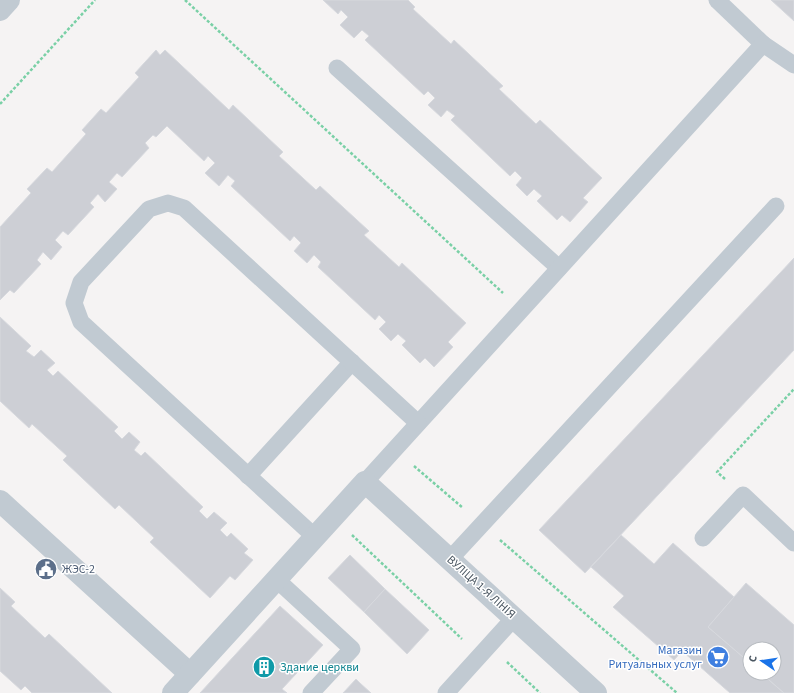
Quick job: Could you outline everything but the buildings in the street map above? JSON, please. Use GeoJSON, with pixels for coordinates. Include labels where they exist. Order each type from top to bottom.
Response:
{"type":"FeatureCollection","features":[{"type":"Feature","properties":{"kind":"street"},"geometry":{"type":"LineString","coordinates":[[0,10],[9,0]]}},
{"type":"Feature","properties":{"kind":"street"},"geometry":{"type":"LineString","coordinates":[[173,693],[365,482]]}},
{"type":"Feature","properties":{"kind":"street","name":"ВУЛІЦА 1-Я ЛІНІЯ"},"geometry":{"type":"LineString","coordinates":[[365,482],[596,693]]}},
{"type":"Feature","properties":{"kind":"street"},"geometry":{"type":"LineString","coordinates":[[0,501],[190,674]]}},
{"type":"Feature","properties":{"kind":"lane"},"geometry":{"type":"LineString","coordinates":[[717,0],[763,44],[794,65]]}},
{"type":"Feature","properties":{"kind":"lane"},"geometry":{"type":"LineString","coordinates":[[365,482],[763,44]]}},
{"type":"Feature","properties":{"kind":"lane"},"geometry":{"type":"LineString","coordinates":[[337,68],[559,268]]}},
{"type":"Feature","properties":{"kind":"lane"},"geometry":{"type":"LineString","coordinates":[[315,537],[81,322],[74,303],[81,282],[149,209],[168,203],[184,208],[418,423]]}},
{"type":"Feature","properties":{"kind":"lane"},"geometry":{"type":"LineString","coordinates":[[450,559],[776,206]]}},
{"type":"Feature","properties":{"kind":"lane"},"geometry":{"type":"LineString","coordinates":[[248,476],[352,362]]}},
{"type":"Feature","properties":{"kind":"lane"},"geometry":{"type":"LineString","coordinates":[[703,538],[743,495],[794,543]]}},
{"type":"Feature","properties":{"kind":"lane"},"geometry":{"type":"LineString","coordinates":[[276,579],[352,649],[311,693]]}},
{"type":"Feature","properties":{"kind":"lane"},"geometry":{"type":"LineString","coordinates":[[446,693],[514,618]]}},
{"type":"Feature","properties":{"kind":"path"},"geometry":{"type":"LineString","coordinates":[[0,104],[95,0]]}},
{"type":"Feature","properties":{"kind":"path"},"geometry":{"type":"LineString","coordinates":[[185,0],[521,310]]}},
{"type":"Feature","properties":{"kind":"path"},"geometry":{"type":"LineString","coordinates":[[743,495],[717,472],[794,389]]}},
{"type":"Feature","properties":{"kind":"path"},"geometry":{"type":"LineString","coordinates":[[394,449],[677,693]]}},
{"type":"Feature","properties":{"kind":"path"},"geometry":{"type":"LineString","coordinates":[[333,517],[485,651],[540,693]]}},
{"type":"Feature","properties":{"kind":"place","name":"ЖЭС-2"},"geometry":{"type":"Point","coordinates":[46,569]}},
{"type":"Feature","properties":{"kind":"place","name":"Магазин Ритуальных услуг"},"geometry":{"type":"Point","coordinates":[718,657]}},
{"type":"Feature","properties":{"kind":"place","name":"Здание церкви"},"geometry":{"type":"Point","coordinates":[264,667]}}]}
